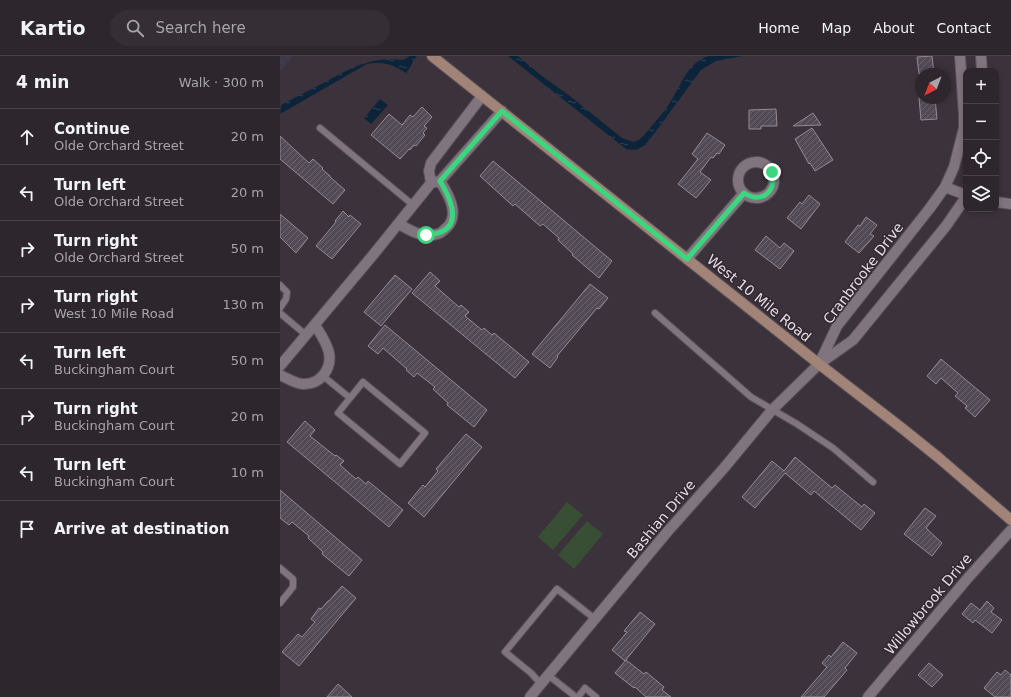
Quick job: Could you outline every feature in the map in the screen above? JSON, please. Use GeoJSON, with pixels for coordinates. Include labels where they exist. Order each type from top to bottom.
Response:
{"type":"FeatureCollection","features":[{"type":"Feature","properties":{"kind":"main road","name":"West 10 Mile Road"},"geometry":{"type":"LineString","coordinates":[[432,56],[939,458],[1011,520]]}},
{"type":"Feature","properties":{"kind":"street","name":"Cranbrooke Drive"},"geometry":{"type":"LineString","coordinates":[[819,364],[837,326],[945,187],[954,167],[964,128],[960,56]]}},
{"type":"Feature","properties":{"kind":"street"},"geometry":{"type":"LineString","coordinates":[[981,56],[982,68]]}},
{"type":"Feature","properties":{"kind":"street"},"geometry":{"type":"LineString","coordinates":[[399,224],[412,231],[426,235],[438,234],[449,226],[453,217],[453,208],[449,197],[436,182],[429,177],[429,167],[482,96]]}},
{"type":"Feature","properties":{"kind":"street"},"geometry":{"type":"LineString","coordinates":[[280,366],[399,224],[413,205],[502,111]]}},
{"type":"Feature","properties":{"kind":"street"},"geometry":{"type":"LineString","coordinates":[[945,187],[963,195]]}},
{"type":"Feature","properties":{"kind":"street"},"geometry":{"type":"LineString","coordinates":[[687,259],[744,193]]}},
{"type":"Feature","properties":{"kind":"street"},"geometry":{"type":"LineString","coordinates":[[819,364],[853,340],[946,226],[963,200]]}},
{"type":"Feature","properties":{"kind":"street"},"geometry":{"type":"LineString","coordinates":[[999,202],[1011,204]]}},
{"type":"Feature","properties":{"kind":"street"},"geometry":{"type":"LineString","coordinates":[[280,375],[302,384],[313,383],[323,376],[328,366],[329,353],[315,325]]}},
{"type":"Feature","properties":{"kind":"street","name":"Bashian Drive"},"geometry":{"type":"LineString","coordinates":[[530,697],[668,531],[724,468],[772,410],[819,364]]}},
{"type":"Feature","properties":{"kind":"street","name":"Willowbrook Drive"},"geometry":{"type":"LineString","coordinates":[[868,697],[967,579],[1011,530]]}},
{"type":"Feature","properties":{"kind":"lane"},"geometry":{"type":"LineString","coordinates":[[320,128],[413,205]]}},
{"type":"Feature","properties":{"kind":"lane"},"geometry":{"type":"LineString","coordinates":[[280,285],[287,292],[286,299],[280,308]]}},
{"type":"Feature","properties":{"kind":"lane"},"geometry":{"type":"LineString","coordinates":[[280,313],[306,335]]}},
{"type":"Feature","properties":{"kind":"lane"},"geometry":{"type":"LineString","coordinates":[[655,313],[751,397],[797,424],[833,448],[873,482]]}},
{"type":"Feature","properties":{"kind":"lane"},"geometry":{"type":"LineString","coordinates":[[323,376],[350,398]]}},
{"type":"Feature","properties":{"kind":"lane"},"geometry":{"type":"LineString","coordinates":[[363,382],[425,433],[400,464],[338,413],[350,398],[363,382]]}},
{"type":"Feature","properties":{"kind":"lane"},"geometry":{"type":"LineString","coordinates":[[280,568],[293,579],[293,587],[280,603]]}},
{"type":"Feature","properties":{"kind":"lane"},"geometry":{"type":"LineString","coordinates":[[541,684],[531,673],[505,652],[514,641],[557,590],[595,619]]}},
{"type":"Feature","properties":{"kind":"lane"},"geometry":{"type":"LineString","coordinates":[[548,675],[577,697],[585,688],[596,697]]}},
{"type":"Feature","properties":{"kind":"shaded area"},"geometry":{"type":"Polygon","coordinates":[[[280,56],[293,56],[280,71],[280,56]]]}},
{"type":"Feature","properties":{"kind":"green space"},"geometry":{"type":"Polygon","coordinates":[[[567,502],[583,515],[553,550],[538,537],[567,502]]]}},
{"type":"Feature","properties":{"kind":"green space"},"geometry":{"type":"Polygon","coordinates":[[[587,521],[603,534],[574,569],[558,555],[587,521]]]}},
{"type":"Feature","properties":{"kind":"water"},"geometry":{"type":"Polygon","coordinates":[[[410,56],[417,56],[406,73],[397,67],[387,64],[367,64],[280,114],[281,105],[353,68],[362,64],[381,60],[403,60],[410,56]]]}},
{"type":"Feature","properties":{"kind":"water"},"geometry":{"type":"Polygon","coordinates":[[[508,56],[518,56],[622,138],[634,142],[643,136],[662,114],[685,76],[701,59],[709,56],[743,56],[716,61],[701,70],[654,134],[645,145],[636,150],[626,149],[508,56]]]}},
{"type":"Feature","properties":{"kind":"water"},"geometry":{"type":"Polygon","coordinates":[[[380,99],[388,105],[371,124],[364,118],[380,99]]]}},
{"type":"Feature","properties":{"kind":"building"},"geometry":{"type":"Polygon","coordinates":[[[932,56],[933,68],[918,68],[917,57],[932,56]]]}},
{"type":"Feature","properties":{"kind":"building"},"geometry":{"type":"Polygon","coordinates":[[[920,104],[936,104],[937,119],[921,120],[920,104]]]}},
{"type":"Feature","properties":{"kind":"building"},"geometry":{"type":"Polygon","coordinates":[[[422,107],[432,117],[424,126],[427,128],[423,133],[425,135],[416,146],[414,145],[410,150],[409,149],[400,159],[371,135],[389,114],[402,125],[410,115],[413,117],[422,107]]]}},
{"type":"Feature","properties":{"kind":"building"},"geometry":{"type":"Polygon","coordinates":[[[776,109],[777,126],[761,126],[761,129],[749,129],[749,110],[776,109]]]}},
{"type":"Feature","properties":{"kind":"building"},"geometry":{"type":"Polygon","coordinates":[[[813,113],[821,125],[793,126],[813,113]]]}},
{"type":"Feature","properties":{"kind":"building"},"geometry":{"type":"Polygon","coordinates":[[[812,128],[833,160],[815,171],[810,163],[809,164],[795,139],[812,128]]]}},
{"type":"Feature","properties":{"kind":"building"},"geometry":{"type":"Polygon","coordinates":[[[707,133],[725,145],[719,154],[717,153],[713,158],[711,157],[700,172],[711,180],[696,198],[678,184],[698,159],[692,154],[707,133]]]}},
{"type":"Feature","properties":{"kind":"building"},"geometry":{"type":"Polygon","coordinates":[[[280,136],[309,163],[313,159],[345,190],[333,204],[280,159],[280,136]]]}},
{"type":"Feature","properties":{"kind":"building"},"geometry":{"type":"Polygon","coordinates":[[[493,161],[612,261],[599,278],[572,255],[573,254],[558,240],[559,238],[543,224],[540,226],[515,204],[513,206],[480,176],[493,161]]]}},
{"type":"Feature","properties":{"kind":"building"},"geometry":{"type":"Polygon","coordinates":[[[809,195],[820,204],[801,229],[787,218],[800,202],[802,204],[809,195]]]}},
{"type":"Feature","properties":{"kind":"building"},"geometry":{"type":"Polygon","coordinates":[[[343,211],[349,217],[350,215],[361,224],[332,259],[316,246],[343,211]]]}},
{"type":"Feature","properties":{"kind":"building"},"geometry":{"type":"Polygon","coordinates":[[[280,214],[308,238],[296,253],[280,237],[280,214]]]}},
{"type":"Feature","properties":{"kind":"building"},"geometry":{"type":"Polygon","coordinates":[[[866,217],[877,225],[870,234],[874,236],[859,253],[845,242],[866,217]]]}},
{"type":"Feature","properties":{"kind":"building"},"geometry":{"type":"Polygon","coordinates":[[[766,236],[780,248],[784,243],[794,251],[780,269],[755,250],[766,236]]]}},
{"type":"Feature","properties":{"kind":"building"},"geometry":{"type":"Polygon","coordinates":[[[430,272],[440,281],[435,286],[459,307],[461,305],[469,312],[465,316],[482,330],[484,328],[492,335],[494,333],[529,362],[515,378],[412,293],[430,272]]]}},
{"type":"Feature","properties":{"kind":"building"},"geometry":{"type":"Polygon","coordinates":[[[395,275],[412,289],[381,326],[364,312],[395,275]]]}},
{"type":"Feature","properties":{"kind":"building"},"geometry":{"type":"Polygon","coordinates":[[[590,284],[608,298],[599,309],[597,308],[557,356],[558,357],[550,368],[532,354],[590,284]]]}},
{"type":"Feature","properties":{"kind":"building"},"geometry":{"type":"Polygon","coordinates":[[[385,325],[487,410],[474,427],[447,405],[448,403],[433,389],[435,387],[417,373],[414,377],[383,348],[378,354],[368,346],[385,325]]]}},
{"type":"Feature","properties":{"kind":"building"},"geometry":{"type":"Polygon","coordinates":[[[941,359],[990,400],[975,417],[965,408],[967,406],[955,396],[958,393],[941,378],[936,384],[927,376],[941,359]]]}},
{"type":"Feature","properties":{"kind":"building"},"geometry":{"type":"Polygon","coordinates":[[[305,421],[315,430],[310,436],[335,456],[336,455],[344,461],[340,465],[356,479],[358,477],[366,484],[368,481],[403,510],[389,527],[287,442],[305,421]]]}},
{"type":"Feature","properties":{"kind":"building"},"geometry":{"type":"Polygon","coordinates":[[[466,434],[482,447],[424,517],[408,503],[423,485],[425,487],[438,471],[436,469],[466,434]]]}},
{"type":"Feature","properties":{"kind":"building"},"geometry":{"type":"Polygon","coordinates":[[[795,457],[832,488],[835,485],[862,507],[864,504],[875,513],[861,530],[814,491],[811,495],[785,473],[755,508],[742,497],[772,461],[784,471],[795,457]]]}},
{"type":"Feature","properties":{"kind":"building"},"geometry":{"type":"Polygon","coordinates":[[[280,490],[362,560],[349,576],[322,554],[323,552],[308,538],[309,536],[292,522],[289,525],[280,518],[280,490]]]}},
{"type":"Feature","properties":{"kind":"building"},"geometry":{"type":"Polygon","coordinates":[[[925,508],[936,516],[926,528],[942,543],[932,556],[904,534],[925,508]]]}},
{"type":"Feature","properties":{"kind":"building"},"geometry":{"type":"Polygon","coordinates":[[[342,586],[356,598],[299,666],[282,652],[298,634],[302,637],[315,622],[311,619],[319,608],[321,609],[342,586]]]}},
{"type":"Feature","properties":{"kind":"building"},"geometry":{"type":"Polygon","coordinates":[[[987,601],[994,608],[991,612],[1002,620],[992,633],[975,620],[973,623],[962,614],[971,603],[980,610],[987,601]]]}},
{"type":"Feature","properties":{"kind":"building"},"geometry":{"type":"Polygon","coordinates":[[[640,612],[655,624],[625,661],[612,650],[627,632],[624,631],[640,612]]]}},
{"type":"Feature","properties":{"kind":"building"},"geometry":{"type":"Polygon","coordinates":[[[843,642],[857,653],[845,668],[847,670],[824,697],[801,697],[827,667],[822,663],[829,655],[831,657],[843,642]]]}},
{"type":"Feature","properties":{"kind":"building"},"geometry":{"type":"Polygon","coordinates":[[[626,660],[644,674],[646,672],[664,687],[662,690],[671,697],[646,697],[615,673],[626,660]]]}},
{"type":"Feature","properties":{"kind":"building"},"geometry":{"type":"Polygon","coordinates":[[[929,663],[943,675],[932,687],[918,675],[929,663]]]}},
{"type":"Feature","properties":{"kind":"building"},"geometry":{"type":"Polygon","coordinates":[[[1005,670],[1011,675],[1011,697],[995,697],[984,688],[997,672],[1001,675],[1005,670]]]}},
{"type":"Feature","properties":{"kind":"building"},"geometry":{"type":"Polygon","coordinates":[[[338,684],[352,697],[327,697],[338,684]]]}},
{"type":"Feature","properties":{"kind":"route"},"geometry":{"type":"LineString","coordinates":[[426,235],[438,234],[449,226],[453,217],[453,208],[440,181],[502,111],[687,259],[744,193],[750,197],[757,198],[769,192],[773,186],[774,179],[772,172]]}}]}
